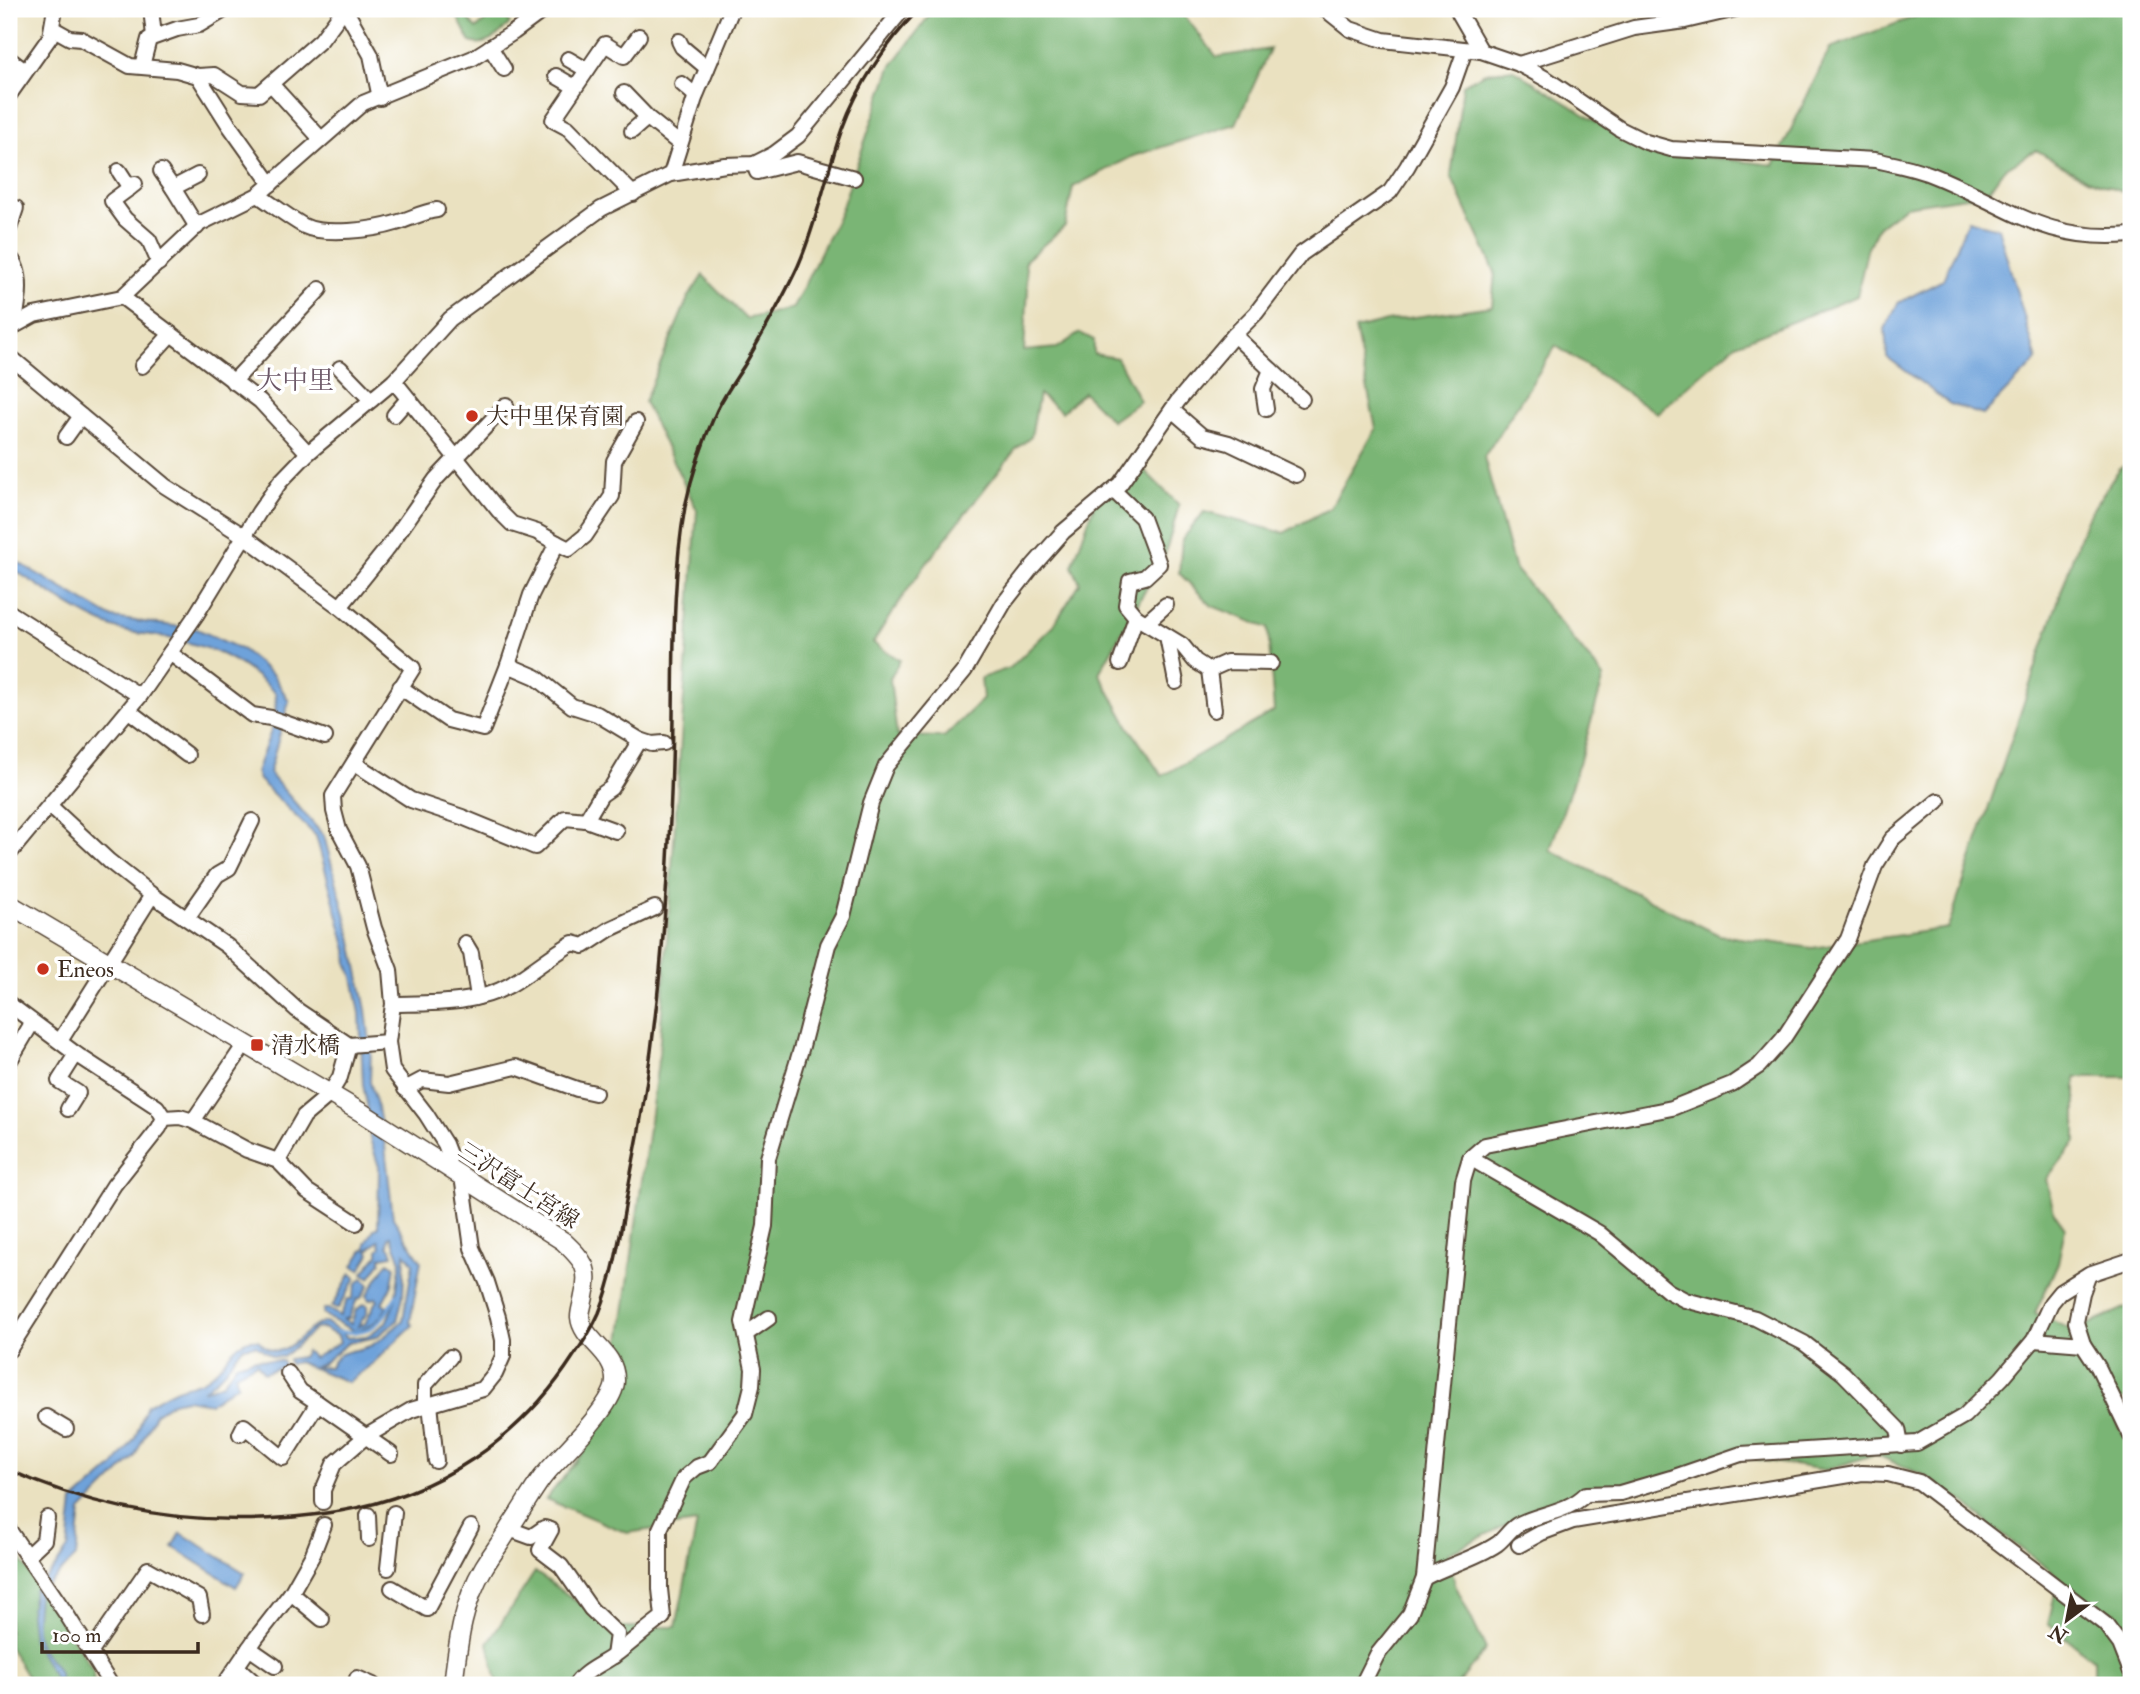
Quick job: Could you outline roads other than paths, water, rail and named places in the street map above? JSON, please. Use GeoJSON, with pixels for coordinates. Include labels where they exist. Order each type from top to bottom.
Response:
{"type":"FeatureCollection","features":[{"type":"Feature","properties":{"kind":"main road","name":"三沢富士宮線"},"geometry":{"type":"LineString","coordinates":[[9,904],[387,1128],[564,1241],[585,1265],[588,1282],[580,1316],[582,1324],[605,1352],[614,1368],[616,1384],[607,1402],[541,1479],[484,1567],[465,1609],[460,1628],[453,1685]]}},
{"type":"Feature","properties":{"kind":"street"},"geometry":{"type":"LineString","coordinates":[[9,95],[50,37],[55,9]]}},
{"type":"Feature","properties":{"kind":"street"},"geometry":{"type":"LineString","coordinates":[[151,9],[154,36]]}},
{"type":"Feature","properties":{"kind":"street"},"geometry":{"type":"LineString","coordinates":[[142,66],[149,39],[199,25],[224,9]]}},
{"type":"Feature","properties":{"kind":"street"},"geometry":{"type":"LineString","coordinates":[[52,28],[71,38],[81,39],[130,66],[177,70],[198,76],[214,75],[242,93],[259,94],[321,40],[345,9],[371,55],[380,98]]}},
{"type":"Feature","properties":{"kind":"street"},"geometry":{"type":"LineString","coordinates":[[11,330],[34,315],[122,297],[197,227],[258,195],[363,103],[473,58],[545,9]]}},
{"type":"Feature","properties":{"kind":"street"},"geometry":{"type":"LineString","coordinates":[[671,174],[696,96],[732,9]]}},
{"type":"Feature","properties":{"kind":"street"},"geometry":{"type":"LineString","coordinates":[[9,854],[141,696],[280,482],[308,453],[394,381],[450,319],[601,209],[671,174],[725,165],[754,164],[774,154],[798,136],[903,9]]}},
{"type":"Feature","properties":{"kind":"street"},"geometry":{"type":"LineString","coordinates":[[1325,9],[1350,29],[1383,40],[1481,51],[1519,64],[1646,142],[1671,149],[1875,160],[1932,175],[2038,225],[2067,233],[2105,237],[2131,235]]}},
{"type":"Feature","properties":{"kind":"street"},"geometry":{"type":"LineString","coordinates":[[1461,9],[1459,13],[1481,51]]}},
{"type":"Feature","properties":{"kind":"street"},"geometry":{"type":"LineString","coordinates":[[1519,64],[1683,15],[1736,9]]}},
{"type":"Feature","properties":{"kind":"street"},"geometry":{"type":"LineString","coordinates":[[633,194],[568,128],[553,120],[606,44],[624,57],[639,36]]}},
{"type":"Feature","properties":{"kind":"street"},"geometry":{"type":"LineString","coordinates":[[679,41],[682,47],[707,68]]}},
{"type":"Feature","properties":{"kind":"street"},"geometry":{"type":"LineString","coordinates":[[490,47],[504,69]]}},
{"type":"Feature","properties":{"kind":"street"},"geometry":{"type":"LineString","coordinates":[[575,1685],[596,1665],[614,1656],[633,1638],[663,1617],[660,1529],[684,1478],[697,1467],[710,1462],[745,1414],[753,1369],[743,1322],[765,1226],[768,1158],[802,1046],[828,945],[843,916],[871,803],[883,773],[965,670],[1004,603],[1033,566],[1063,532],[1120,484],[1172,410],[1234,335],[1256,313],[1301,254],[1390,192],[1452,87],[1465,50]]}},
{"type":"Feature","properties":{"kind":"street"},"geometry":{"type":"LineString","coordinates":[[569,59],[587,70]]}},
{"type":"Feature","properties":{"kind":"street"},"geometry":{"type":"LineString","coordinates":[[9,60],[25,71]]}},
{"type":"Feature","properties":{"kind":"street"},"geometry":{"type":"LineString","coordinates":[[198,76],[225,120],[271,184]]}},
{"type":"Feature","properties":{"kind":"street"},"geometry":{"type":"LineString","coordinates":[[556,76],[575,88]]}},
{"type":"Feature","properties":{"kind":"street"},"geometry":{"type":"LineString","coordinates":[[681,84],[696,96]]}},
{"type":"Feature","properties":{"kind":"street"},"geometry":{"type":"LineString","coordinates":[[272,85],[321,139]]}},
{"type":"Feature","properties":{"kind":"street"},"geometry":{"type":"LineString","coordinates":[[624,93],[648,118],[680,144]]}},
{"type":"Feature","properties":{"kind":"street"},"geometry":{"type":"LineString","coordinates":[[632,131],[648,118]]}},
{"type":"Feature","properties":{"kind":"street"},"geometry":{"type":"LineString","coordinates":[[754,164],[757,172],[797,162],[854,178]]}},
{"type":"Feature","properties":{"kind":"street"},"geometry":{"type":"LineString","coordinates":[[119,171],[133,186],[112,201],[125,219],[149,240],[159,263]]}},
{"type":"Feature","properties":{"kind":"street"},"geometry":{"type":"LineString","coordinates":[[161,171],[197,227]]}},
{"type":"Feature","properties":{"kind":"street"},"geometry":{"type":"LineString","coordinates":[[173,188],[198,175]]}},
{"type":"Feature","properties":{"kind":"street"},"geometry":{"type":"LineString","coordinates":[[258,195],[306,227],[337,230],[376,228],[422,212],[437,210]]}},
{"type":"Feature","properties":{"kind":"street"},"geometry":{"type":"LineString","coordinates":[[9,229],[16,208]]}},
{"type":"Feature","properties":{"kind":"street"},"geometry":{"type":"LineString","coordinates":[[9,256],[16,264],[18,277],[17,308],[11,330]]}},
{"type":"Feature","properties":{"kind":"street"},"geometry":{"type":"LineString","coordinates":[[233,382],[320,289]]}},
{"type":"Feature","properties":{"kind":"street"},"geometry":{"type":"LineString","coordinates":[[122,297],[260,401],[308,453]]}},
{"type":"Feature","properties":{"kind":"street"},"geometry":{"type":"LineString","coordinates":[[142,366],[171,334]]}},
{"type":"Feature","properties":{"kind":"street"},"geometry":{"type":"LineString","coordinates":[[1234,335],[1302,399]]}},
{"type":"Feature","properties":{"kind":"street"},"geometry":{"type":"LineString","coordinates":[[9,356],[176,494],[244,536],[340,607],[413,668],[333,796],[339,830],[358,866],[374,928],[390,970],[393,1004],[382,1043],[392,1070],[445,1144],[450,1157],[444,1165]]}},
{"type":"Feature","properties":{"kind":"street"},"geometry":{"type":"LineString","coordinates":[[340,368],[371,400]]}},
{"type":"Feature","properties":{"kind":"street"},"geometry":{"type":"LineString","coordinates":[[1266,409],[1264,388],[1271,370]]}},
{"type":"Feature","properties":{"kind":"street"},"geometry":{"type":"LineString","coordinates":[[394,381],[512,524],[537,532],[569,549],[585,536],[612,496],[614,461],[636,422]]}},
{"type":"Feature","properties":{"kind":"street"},"geometry":{"type":"LineString","coordinates":[[394,415],[408,399]]}},
{"type":"Feature","properties":{"kind":"street"},"geometry":{"type":"LineString","coordinates":[[340,607],[389,546],[436,479],[506,405]]}},
{"type":"Feature","properties":{"kind":"street"},"geometry":{"type":"LineString","coordinates":[[1172,410],[1202,436],[1237,446],[1296,475]]}},
{"type":"Feature","properties":{"kind":"street"},"geometry":{"type":"LineString","coordinates":[[66,437],[81,416]]}},
{"type":"Feature","properties":{"kind":"street"},"geometry":{"type":"LineString","coordinates":[[1113,490],[1142,518],[1159,565],[1145,577],[1130,581],[1126,606],[1141,620],[1182,645],[1195,661],[1209,670]]}},
{"type":"Feature","properties":{"kind":"street"},"geometry":{"type":"LineString","coordinates":[[400,687],[448,720],[483,729],[531,595],[557,542]]}},
{"type":"Feature","properties":{"kind":"street"},"geometry":{"type":"LineString","coordinates":[[1120,663],[1141,620],[1166,605]]}},
{"type":"Feature","properties":{"kind":"street"},"geometry":{"type":"LineString","coordinates":[[9,612],[141,696]]}},
{"type":"Feature","properties":{"kind":"street"},"geometry":{"type":"LineString","coordinates":[[1167,636],[1176,682]]}},
{"type":"Feature","properties":{"kind":"street"},"geometry":{"type":"LineString","coordinates":[[173,649],[252,715],[271,718],[325,737]]}},
{"type":"Feature","properties":{"kind":"street"},"geometry":{"type":"LineString","coordinates":[[1209,670],[1227,662],[1271,663]]}},
{"type":"Feature","properties":{"kind":"street"},"geometry":{"type":"LineString","coordinates":[[508,665],[536,677],[572,706],[597,714],[640,740],[652,744],[664,743]]}},
{"type":"Feature","properties":{"kind":"street"},"geometry":{"type":"LineString","coordinates":[[1209,670],[1214,710]]}},
{"type":"Feature","properties":{"kind":"street"},"geometry":{"type":"LineString","coordinates":[[129,711],[187,755]]}},
{"type":"Feature","properties":{"kind":"street"},"geometry":{"type":"LineString","coordinates":[[586,820],[601,795],[611,788],[640,740]]}},
{"type":"Feature","properties":{"kind":"street"},"geometry":{"type":"LineString","coordinates":[[354,763],[411,800],[462,817],[535,847],[565,818],[586,820],[617,831]]}},
{"type":"Feature","properties":{"kind":"street"},"geometry":{"type":"LineString","coordinates":[[1362,1685],[1377,1655],[1410,1614],[1424,1578],[1463,1181],[1470,1158],[1485,1145],[1672,1108],[1732,1084],[1759,1066],[1783,1039],[1848,939],[1875,866],[1892,839],[1938,801]]}},
{"type":"Feature","properties":{"kind":"street"},"geometry":{"type":"LineString","coordinates":[[50,806],[87,842],[152,895],[227,946],[297,1010],[354,1045],[382,1043]]}},
{"type":"Feature","properties":{"kind":"street"},"geometry":{"type":"LineString","coordinates":[[187,918],[217,875],[229,868],[252,821]]}},
{"type":"Feature","properties":{"kind":"street"},"geometry":{"type":"LineString","coordinates":[[60,1041],[152,895]]}},
{"type":"Feature","properties":{"kind":"street"},"geometry":{"type":"LineString","coordinates":[[393,1004],[447,1003],[478,997],[507,987],[573,943],[584,946],[610,929],[655,908]]}},
{"type":"Feature","properties":{"kind":"street"},"geometry":{"type":"LineString","coordinates":[[465,943],[471,953],[478,997]]}},
{"type":"Feature","properties":{"kind":"street"},"geometry":{"type":"LineString","coordinates":[[9,1004],[76,1054],[157,1107],[164,1118]]}},
{"type":"Feature","properties":{"kind":"street"},"geometry":{"type":"LineString","coordinates":[[9,1062],[15,1040],[32,1023]]}},
{"type":"Feature","properties":{"kind":"street"},"geometry":{"type":"LineString","coordinates":[[193,1121],[245,1044]]}},
{"type":"Feature","properties":{"kind":"street"},"geometry":{"type":"LineString","coordinates":[[278,1161],[304,1116],[329,1095],[354,1045]]}},
{"type":"Feature","properties":{"kind":"street"},"geometry":{"type":"LineString","coordinates":[[68,1110],[78,1093],[59,1081],[76,1054]]}},
{"type":"Feature","properties":{"kind":"street"},"geometry":{"type":"LineString","coordinates":[[405,1089],[422,1080],[449,1083],[516,1067],[595,1093]]}},
{"type":"Feature","properties":{"kind":"street"},"geometry":{"type":"LineString","coordinates":[[164,1118],[180,1116],[247,1150],[278,1161],[307,1191],[356,1223]]}},
{"type":"Feature","properties":{"kind":"street"},"geometry":{"type":"LineString","coordinates":[[9,1350],[114,1185],[164,1118]]}},
{"type":"Feature","properties":{"kind":"street"},"geometry":{"type":"LineString","coordinates":[[1470,1158],[1599,1233],[1668,1291],[1685,1300],[1755,1318],[1804,1343],[1843,1373],[1898,1429],[1901,1445]]}},
{"type":"Feature","properties":{"kind":"street"},"geometry":{"type":"LineString","coordinates":[[323,1502],[323,1490],[334,1464],[365,1437],[411,1410],[483,1389],[495,1374],[503,1356],[503,1340],[488,1282],[472,1248],[462,1176]]}},
{"type":"Feature","properties":{"kind":"street"},"geometry":{"type":"LineString","coordinates":[[1424,1578],[1445,1566],[1466,1561],[1497,1544],[1516,1526],[1576,1504],[1586,1494],[1620,1493],[1741,1454],[1917,1443],[1964,1416],[2002,1378],[2034,1340],[2060,1292],[2089,1274],[2131,1260]]}},
{"type":"Feature","properties":{"kind":"street"},"geometry":{"type":"LineString","coordinates":[[2089,1274],[2077,1322],[2083,1344],[2098,1367],[2131,1436]]}},
{"type":"Feature","properties":{"kind":"street"},"geometry":{"type":"LineString","coordinates":[[746,1334],[769,1318]]}},
{"type":"Feature","properties":{"kind":"street"},"geometry":{"type":"LineString","coordinates":[[2034,1340],[2083,1344]]}},
{"type":"Feature","properties":{"kind":"street"},"geometry":{"type":"LineString","coordinates":[[436,1461],[425,1385],[450,1357]]}},
{"type":"Feature","properties":{"kind":"street"},"geometry":{"type":"LineString","coordinates":[[288,1373],[300,1391],[391,1454]]}},
{"type":"Feature","properties":{"kind":"street"},"geometry":{"type":"LineString","coordinates":[[240,1434],[244,1426],[283,1458],[318,1403]]}},
{"type":"Feature","properties":{"kind":"street"},"geometry":{"type":"LineString","coordinates":[[46,1417],[66,1429]]}},
{"type":"Feature","properties":{"kind":"street"},"geometry":{"type":"LineString","coordinates":[[1519,1545],[1573,1521],[1861,1473],[1888,1474],[1919,1482],[2105,1624],[2120,1644],[2131,1672]]}},
{"type":"Feature","properties":{"kind":"street"},"geometry":{"type":"LineString","coordinates":[[388,1568],[394,1513]]}},
{"type":"Feature","properties":{"kind":"street"},"geometry":{"type":"LineString","coordinates":[[368,1515],[369,1539]]}},
{"type":"Feature","properties":{"kind":"street"},"geometry":{"type":"LineString","coordinates":[[27,1556],[44,1540],[47,1518]]}},
{"type":"Feature","properties":{"kind":"street"},"geometry":{"type":"LineString","coordinates":[[224,1685],[291,1593],[312,1556],[324,1525]]}},
{"type":"Feature","properties":{"kind":"street"},"geometry":{"type":"LineString","coordinates":[[392,1588],[428,1609],[471,1527]]}},
{"type":"Feature","properties":{"kind":"street"},"geometry":{"type":"LineString","coordinates":[[509,1529],[531,1537],[544,1528],[551,1530],[540,1550],[561,1566],[591,1609],[617,1634],[614,1656]]}},
{"type":"Feature","properties":{"kind":"street"},"geometry":{"type":"LineString","coordinates":[[9,1530],[91,1652],[107,1682]]}},
{"type":"Feature","properties":{"kind":"street"},"geometry":{"type":"LineString","coordinates":[[91,1652],[148,1569],[199,1598],[202,1614]]}},
{"type":"Feature","properties":{"kind":"street"},"geometry":{"type":"LineString","coordinates":[[291,1593],[322,1619]]}},
{"type":"Feature","properties":{"kind":"street"},"geometry":{"type":"LineString","coordinates":[[249,1648],[275,1666]]}},
{"type":"Feature","properties":{"kind":"street"},"geometry":{"type":"LineString","coordinates":[[237,1667],[257,1685]]}},
{"type":"Feature","properties":{"kind":"street"},"geometry":{"type":"LineString","coordinates":[[357,1678],[373,1685]]}},
{"type":"Feature","properties":{"kind":"water"},"geometry":{"type":"Polygon","coordinates":[[[1968,220],[1998,228],[2037,360],[1983,415],[1950,404],[1887,357],[1885,329],[1898,303],[1943,280],[1968,220]]]}},
{"type":"Feature","properties":{"kind":"water"},"geometry":{"type":"Polygon","coordinates":[[[9,557],[113,618],[197,629],[243,650],[273,675],[289,701],[269,773],[324,836],[351,936],[366,1010],[371,1051],[370,1082],[385,1146],[393,1218],[421,1261],[410,1322],[413,1325],[372,1364],[348,1382],[298,1362],[289,1364],[288,1359],[302,1357],[306,1351],[314,1358],[340,1342],[338,1336],[323,1328],[315,1329],[283,1357],[272,1356],[256,1345],[243,1347],[221,1375],[203,1391],[223,1383],[236,1364],[254,1359],[282,1361],[284,1366],[264,1373],[257,1363],[235,1374],[238,1384],[210,1403],[186,1399],[173,1402],[155,1414],[134,1458],[81,1511],[76,1557],[38,1594],[38,1640],[57,1668],[59,1685],[33,1641],[30,1614],[34,1590],[54,1569],[68,1548],[73,1502],[114,1466],[135,1438],[147,1405],[208,1377],[243,1342],[258,1340],[276,1351],[285,1349],[317,1325],[326,1322],[348,1338],[367,1336],[386,1323],[395,1301],[401,1261],[391,1236],[388,1246],[393,1255],[381,1257],[381,1262],[370,1278],[363,1273],[378,1255],[381,1247],[379,1241],[368,1250],[370,1254],[360,1270],[353,1266],[366,1249],[374,1229],[378,1228],[379,1167],[370,1139],[363,1085],[360,1013],[347,950],[316,836],[259,780],[256,772],[275,720],[276,694],[250,671],[225,656],[181,641],[126,631],[106,624],[77,610],[9,567],[9,557]],[[405,1253],[403,1296],[397,1321],[376,1337],[348,1343],[313,1368],[330,1367],[343,1353],[372,1345],[403,1320],[413,1263],[405,1253]]]}},
{"type":"Feature","properties":{"kind":"water"},"geometry":{"type":"Polygon","coordinates":[[[388,1262],[395,1266],[392,1285],[382,1303],[387,1307],[374,1323],[355,1331],[323,1313],[324,1309],[328,1309],[340,1316],[348,1299],[352,1299],[357,1283],[363,1278],[369,1285],[361,1298],[357,1299],[349,1318],[344,1319],[351,1324],[356,1310],[364,1304],[367,1306],[367,1313],[358,1326],[365,1324],[378,1301],[376,1298],[369,1300],[367,1295],[388,1262]]]}},
{"type":"Feature","properties":{"kind":"water"},"geometry":{"type":"Polygon","coordinates":[[[351,1273],[356,1278],[339,1307],[332,1307],[351,1273]]]}},
{"type":"Feature","properties":{"kind":"water"},"geometry":{"type":"Polygon","coordinates":[[[181,1533],[245,1573],[236,1587],[173,1547],[181,1533]]]}},
{"type":"Feature","properties":{"kind":"waterway"},"geometry":{"type":"LineString","coordinates":[[336,1332],[358,1332],[374,1326],[386,1313],[397,1294]]}},
{"type":"Feature","properties":{"kind":"railway"},"geometry":{"type":"LineString","coordinates":[[9,1470],[89,1499],[172,1516],[213,1519],[297,1517],[376,1503],[443,1477],[502,1438],[552,1387],[584,1341],[599,1313],[615,1261],[655,1020],[668,867],[677,571],[688,494],[698,457],[717,410],[765,329],[798,266],[811,233],[842,129],[856,96],[885,50],[919,9]]}},
{"type":"Feature","properties":{"kind":"place","name":"大中里保育園"},"geometry":{"type":"Point","coordinates":[472,416]}},
{"type":"Feature","properties":{"kind":"place","name":"Eneos"},"geometry":{"type":"Point","coordinates":[43,969]}},
{"type":"Feature","properties":{"kind":"place","name":"清水橋"},"geometry":{"type":"Point","coordinates":[257,1045]}},
{"type":"Feature","properties":{"kind":"district","name":"大中里"},"geometry":{"type":"Point","coordinates":[295,380]}}]}
